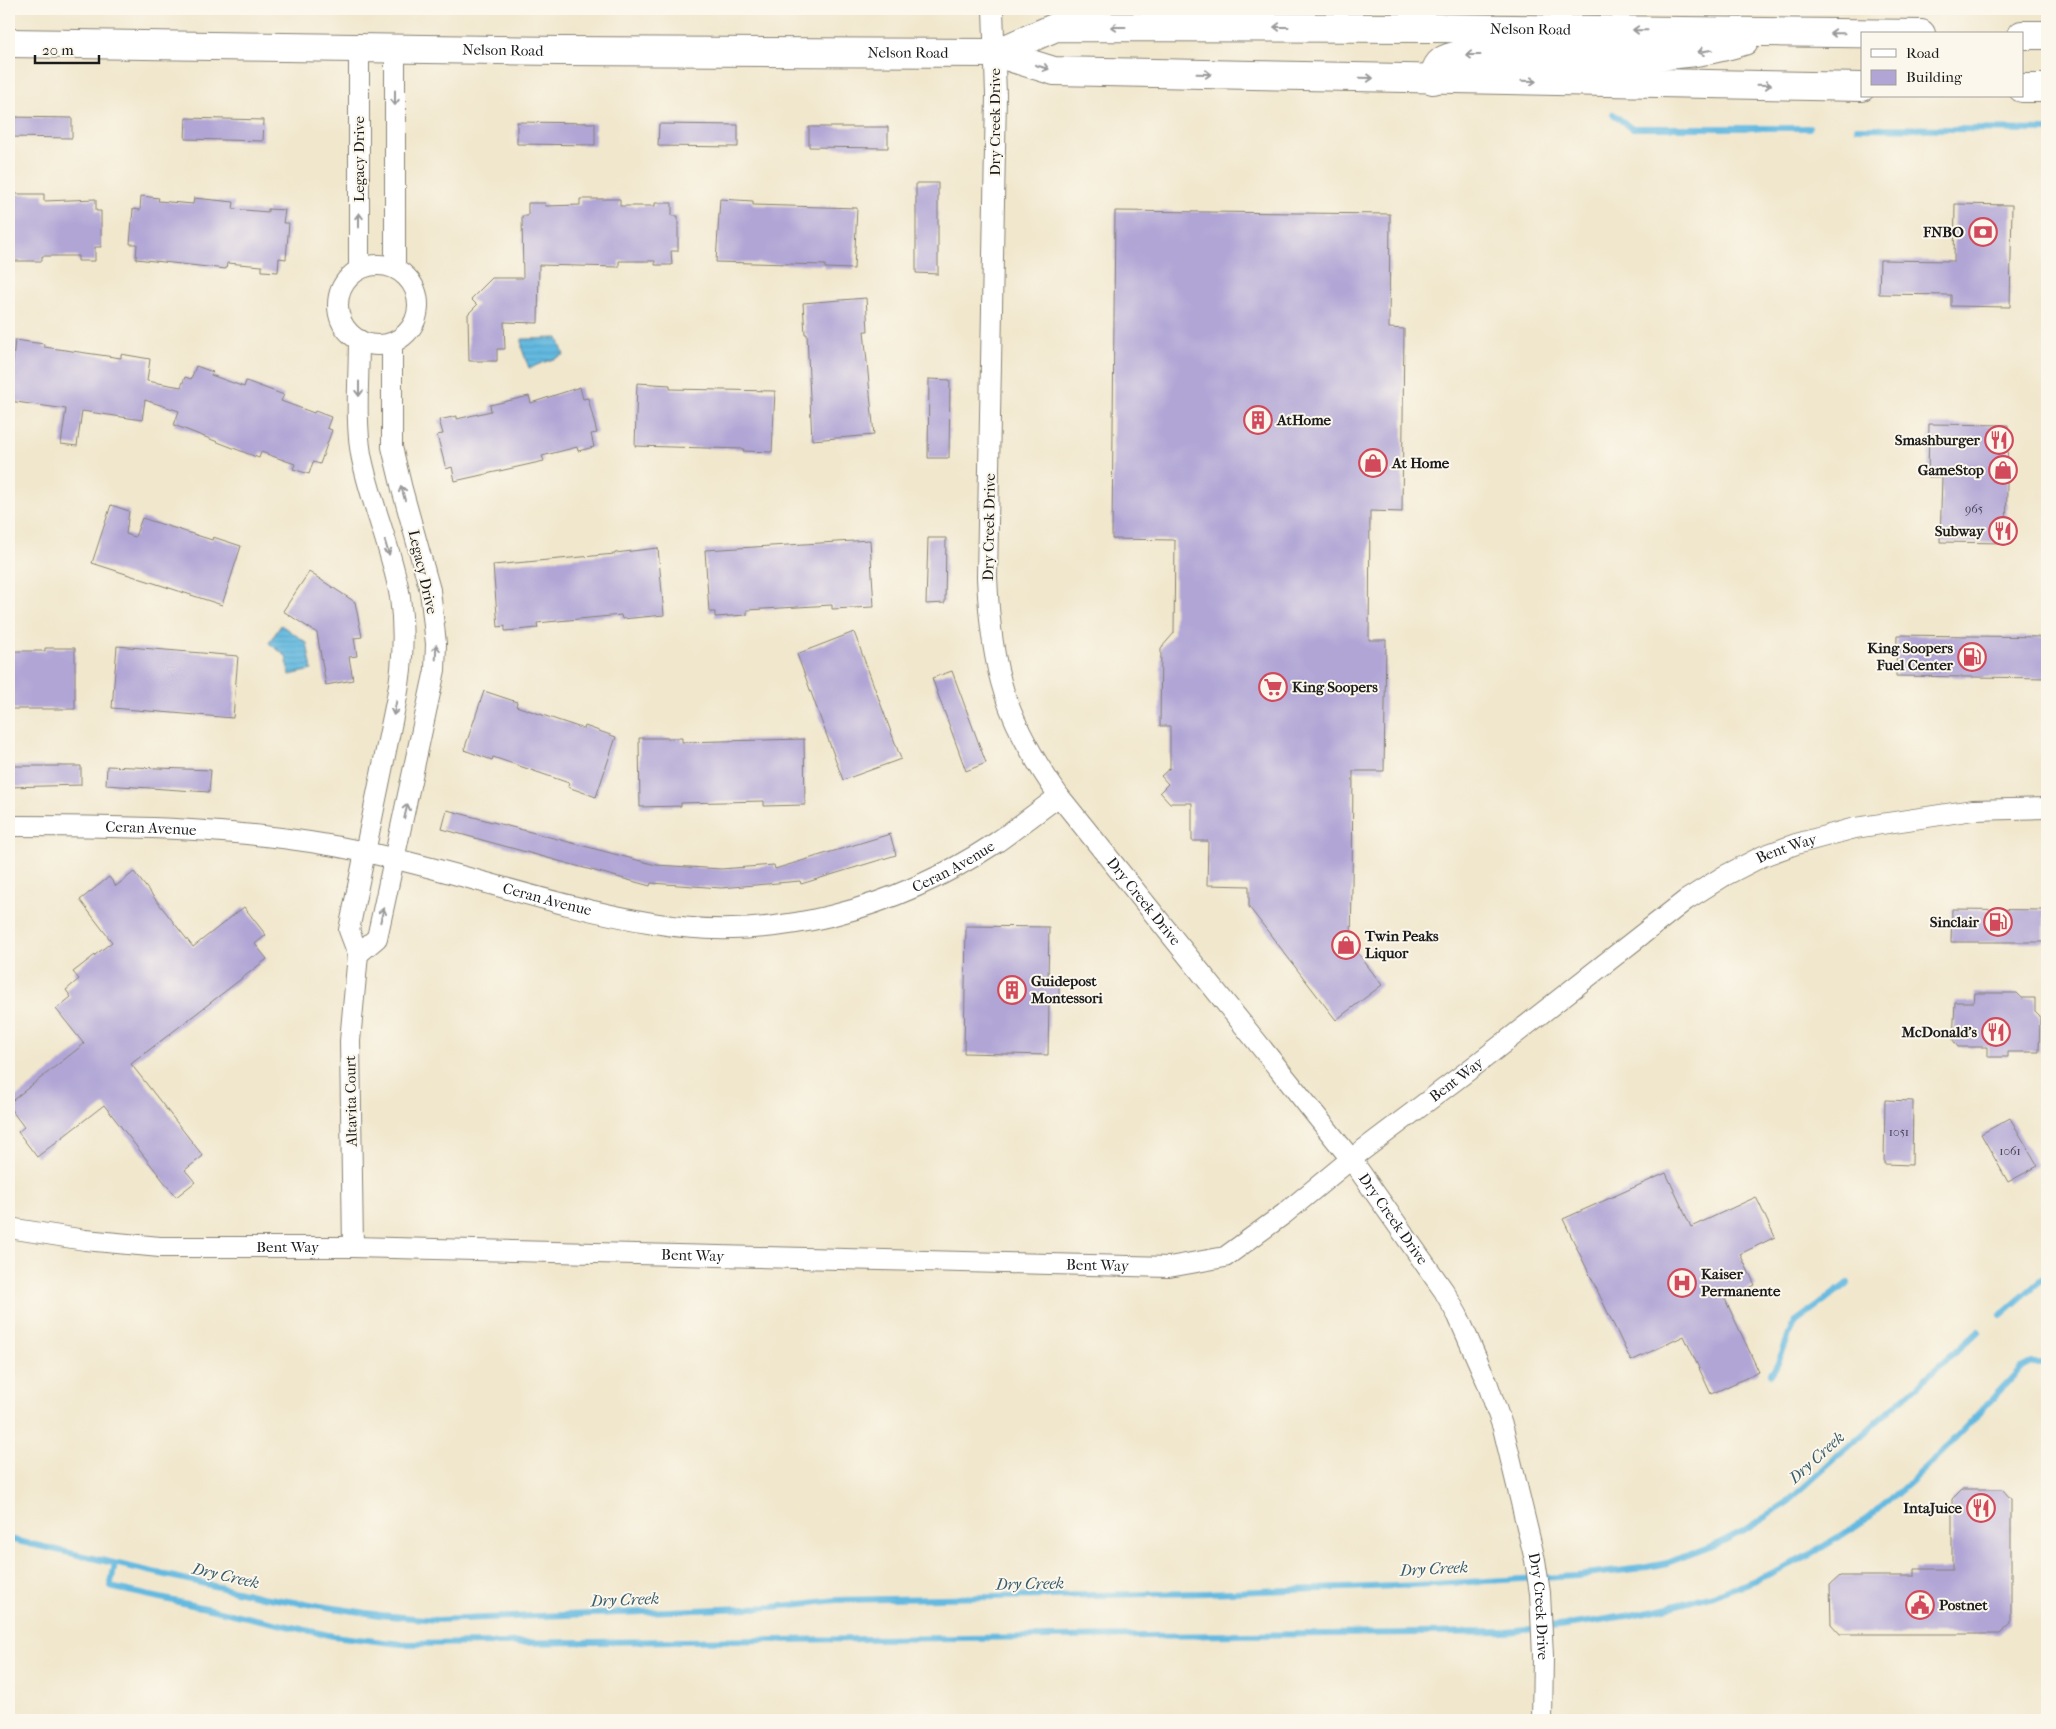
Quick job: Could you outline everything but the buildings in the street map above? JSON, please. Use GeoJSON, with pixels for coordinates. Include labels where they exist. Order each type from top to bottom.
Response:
{"type":"FeatureCollection","features":[{"type":"Feature","properties":{"kind":"main road","name":"Nelson Road"},"geometry":{"type":"LineString","coordinates":[[996,53],[1056,27],[1437,28],[1861,34]]}},
{"type":"Feature","properties":{"kind":"main road"},"geometry":{"type":"LineString","coordinates":[[1433,80],[1436,67],[1441,61],[1455,56],[1673,56],[1718,49],[1769,33]]}},
{"type":"Feature","properties":{"kind":"main road"},"geometry":{"type":"LineString","coordinates":[[2024,35],[2047,35]]}},
{"type":"Feature","properties":{"kind":"main road","name":"Nelson Road"},"geometry":{"type":"LineString","coordinates":[[9,43],[395,50],[996,53],[1054,71],[1861,87]]}},
{"type":"Feature","properties":{"kind":"main road"},"geometry":{"type":"LineString","coordinates":[[2024,88],[2047,88]]}},
{"type":"Feature","properties":{"kind":"street","name":"Dry Creek Drive"},"geometry":{"type":"LineString","coordinates":[[993,9],[996,53],[988,577],[990,629],[994,658],[1007,705],[1039,767],[1060,796],[1350,1159],[1444,1291],[1470,1341],[1503,1428],[1535,1560],[1540,1594],[1543,1656],[1542,1720]]}},
{"type":"Feature","properties":{"kind":"street","name":"Legacy Drive"},"geometry":{"type":"LineString","coordinates":[[359,49],[359,269]]}},
{"type":"Feature","properties":{"kind":"street"},"geometry":{"type":"LineString","coordinates":[[395,50],[395,268]]}},
{"type":"Feature","properties":{"kind":"street"},"geometry":{"type":"LineString","coordinates":[[381,264],[395,268],[412,282],[418,294],[419,307],[416,320],[409,332],[392,343],[372,345],[359,340],[344,326],[338,305],[343,284],[359,269],[381,264]]}},
{"type":"Feature","properties":{"kind":"street","name":"Legacy Drive"},"geometry":{"type":"LineString","coordinates":[[359,340],[358,403],[361,454],[398,587],[404,640],[403,667],[365,852]]}},
{"type":"Feature","properties":{"kind":"street","name":"Legacy Drive"},"geometry":{"type":"LineString","coordinates":[[392,343],[391,406],[394,457],[430,590],[436,644],[435,670],[424,731],[395,859]]}},
{"type":"Feature","properties":{"kind":"street","name":"Ceran Avenue"},"geometry":{"type":"LineString","coordinates":[[9,826],[136,826],[267,835],[365,852],[638,921],[710,930],[760,928],[829,917],[910,889],[996,842],[1060,796]]}},
{"type":"Feature","properties":{"kind":"street","name":"Bent Way"},"geometry":{"type":"LineString","coordinates":[[9,1228],[86,1240],[160,1247],[352,1247],[1169,1267],[1225,1257],[1284,1214],[1350,1159],[1477,1064],[1686,900],[1745,866],[1796,844],[1863,826],[1973,810],[2047,808]]}},
{"type":"Feature","properties":{"kind":"street","name":"Altavita Court"},"geometry":{"type":"LineString","coordinates":[[352,1247],[350,1041],[358,954],[349,930],[365,852]]}},
{"type":"Feature","properties":{"kind":"street"},"geometry":{"type":"LineString","coordinates":[[358,954],[377,938],[395,859]]}},
{"type":"Feature","properties":{"kind":"water"},"geometry":{"type":"Polygon","coordinates":[[[558,338],[564,355],[529,368],[522,349],[522,339],[558,338]]]}},
{"type":"Feature","properties":{"kind":"water"},"geometry":{"type":"Polygon","coordinates":[[[281,625],[307,643],[312,670],[290,675],[286,656],[269,643],[281,625]]]}},
{"type":"Feature","properties":{"kind":"waterway"},"geometry":{"type":"LineString","coordinates":[[1613,114],[1631,128],[1809,128]]}},
{"type":"Feature","properties":{"kind":"waterway"},"geometry":{"type":"LineString","coordinates":[[1857,128],[2047,130]]}},
{"type":"Feature","properties":{"kind":"waterway","name":"Dry Creek"},"geometry":{"type":"LineString","coordinates":[[2001,1315],[2047,1275]]}},
{"type":"Feature","properties":{"kind":"waterway"},"geometry":{"type":"LineString","coordinates":[[1771,1374],[1795,1322],[1848,1283]]}},
{"type":"Feature","properties":{"kind":"waterway","name":"Dry Creek"},"geometry":{"type":"LineString","coordinates":[[9,1539],[262,1597],[380,1615],[436,1620],[773,1607],[837,1600],[1206,1593],[1396,1586],[1577,1576],[1667,1563],[1715,1545],[1741,1532],[1785,1504],[1978,1331]]}},
{"type":"Feature","properties":{"kind":"waterway"},"geometry":{"type":"LineString","coordinates":[[115,1564],[110,1587],[333,1636],[401,1644],[1507,1632],[1647,1612],[1691,1602],[1777,1571],[1819,1550],[1860,1523],[1924,1470],[2020,1369],[2032,1363],[2047,1363]]}},
{"type":"Feature","properties":{"kind":"place","name":"FNBO"},"geometry":{"type":"Point","coordinates":[1983,232]}},
{"type":"Feature","properties":{"kind":"place","name":"AtHome"},"geometry":{"type":"Point","coordinates":[1258,420]}},
{"type":"Feature","properties":{"kind":"place","name":"Smashburger"},"geometry":{"type":"Point","coordinates":[1999,440]}},
{"type":"Feature","properties":{"kind":"place","name":"At Home"},"geometry":{"type":"Point","coordinates":[1373,463]}},
{"type":"Feature","properties":{"kind":"place","name":"GameStop"},"geometry":{"type":"Point","coordinates":[2003,470]}},
{"type":"Feature","properties":{"kind":"place","name":"Subway"},"geometry":{"type":"Point","coordinates":[2003,531]}},
{"type":"Feature","properties":{"kind":"place","name":"King Soopers Fuel Center"},"geometry":{"type":"Point","coordinates":[1972,657]}},
{"type":"Feature","properties":{"kind":"place","name":"King Soopers"},"geometry":{"type":"Point","coordinates":[1273,687]}},
{"type":"Feature","properties":{"kind":"place","name":"Sinclair"},"geometry":{"type":"Point","coordinates":[1998,922]}},
{"type":"Feature","properties":{"kind":"place","name":"Twin Peaks Liquor"},"geometry":{"type":"Point","coordinates":[1346,945]}},
{"type":"Feature","properties":{"kind":"place","name":"Guidepost Montessori"},"geometry":{"type":"Point","coordinates":[1012,990]}},
{"type":"Feature","properties":{"kind":"place","name":"McDonald's"},"geometry":{"type":"Point","coordinates":[1996,1032]}},
{"type":"Feature","properties":{"kind":"place","name":"Kaiser Permanente"},"geometry":{"type":"Point","coordinates":[1682,1283]}},
{"type":"Feature","properties":{"kind":"place","name":"IntaJuice"},"geometry":{"type":"Point","coordinates":[1981,1508]}},
{"type":"Feature","properties":{"kind":"place","name":"Postnet"},"geometry":{"type":"Point","coordinates":[1920,1605]}}]}
